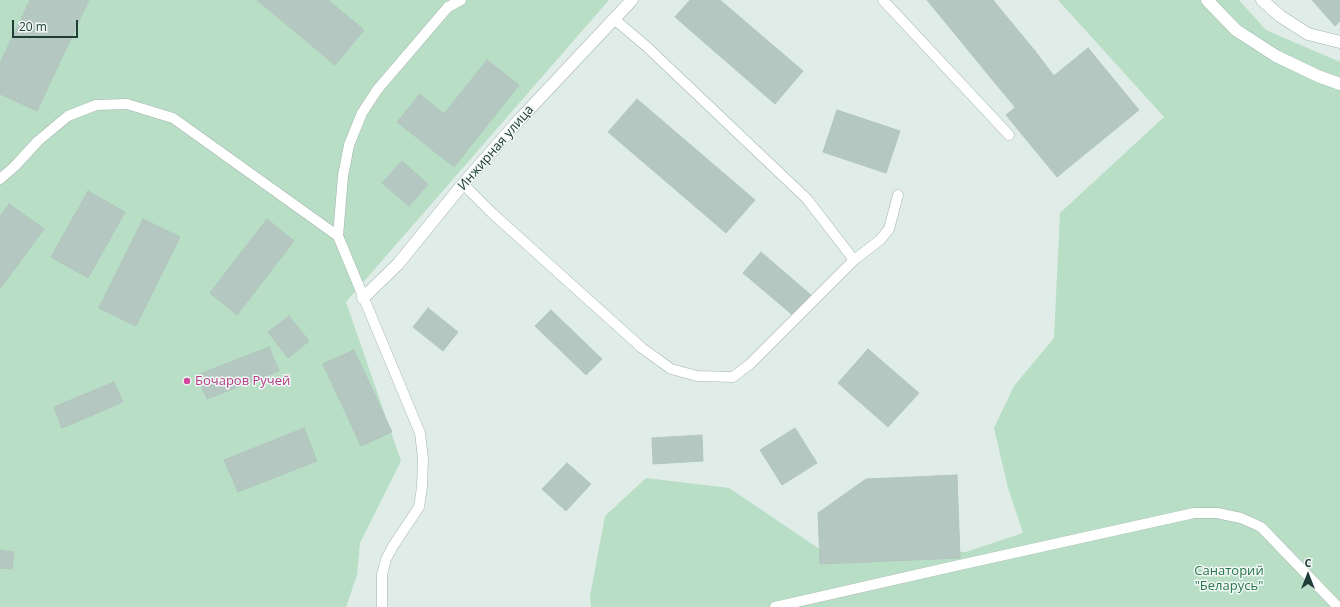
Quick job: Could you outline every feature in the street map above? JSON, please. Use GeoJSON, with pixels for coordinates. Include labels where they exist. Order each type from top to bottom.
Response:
{"type":"FeatureCollection","features":[{"type":"Feature","properties":{"kind":"street","name":"Инжирная улица"},"geometry":{"type":"LineString","coordinates":[[363,298],[398,264],[463,184],[521,118],[632,0]]}},
{"type":"Feature","properties":{"kind":"street"},"geometry":{"type":"LineString","coordinates":[[1207,0],[1236,30],[1276,56],[1318,76],[1340,84]]}},
{"type":"Feature","properties":{"kind":"street"},"geometry":{"type":"LineString","coordinates":[[1262,0],[1280,16],[1308,34],[1340,42]]}},
{"type":"Feature","properties":{"kind":"lane"},"geometry":{"type":"LineString","coordinates":[[382,607],[382,575],[386,559],[419,507],[422,487],[420,433],[338,236],[343,176],[349,145],[362,113],[376,90],[448,7],[461,0]]}},
{"type":"Feature","properties":{"kind":"lane"},"geometry":{"type":"LineString","coordinates":[[883,0],[1009,135]]}},
{"type":"Feature","properties":{"kind":"lane"},"geometry":{"type":"LineString","coordinates":[[614,19],[646,46],[807,199],[854,260]]}},
{"type":"Feature","properties":{"kind":"lane"},"geometry":{"type":"LineString","coordinates":[[0,179],[15,166],[38,141],[68,116],[96,105],[127,104],[173,118],[338,236]]}},
{"type":"Feature","properties":{"kind":"lane"},"geometry":{"type":"LineString","coordinates":[[463,184],[492,213],[642,348],[671,369],[697,376],[732,377],[750,364],[854,260],[880,240],[889,229],[898,196]]}},
{"type":"Feature","properties":{"kind":"lane"},"geometry":{"type":"LineString","coordinates":[[774,607],[1194,513],[1217,513],[1241,518],[1261,527],[1338,607]]}},
{"type":"Feature","properties":{"kind":"green space","name":"Бочаров Ручей"},"geometry":{"type":"Polygon","coordinates":[[[0,0],[609,0],[346,302],[401,461],[360,543],[357,575],[346,607],[0,607],[0,0]]]}},
{"type":"Feature","properties":{"kind":"green space","name":"Санаторий \"Беларусь\""},"geometry":{"type":"Polygon","coordinates":[[[1058,0],[1239,0],[1266,30],[1340,62],[1340,607],[591,607],[590,596],[605,516],[646,478],[729,488],[824,552],[966,552],[1023,533],[1008,488],[994,428],[1014,386],[1054,338],[1060,213],[1164,117],[1058,0]]]}},
{"type":"Feature","properties":{"kind":"building"},"geometry":{"type":"Polygon","coordinates":[[[30,0],[89,0],[37,111],[0,94],[0,63],[30,0]]]}},
{"type":"Feature","properties":{"kind":"building"},"geometry":{"type":"Polygon","coordinates":[[[257,0],[328,0],[364,30],[335,65],[257,0]]]}},
{"type":"Feature","properties":{"kind":"building"},"geometry":{"type":"Polygon","coordinates":[[[690,0],[720,0],[803,71],[775,104],[675,17],[690,0]]]}},
{"type":"Feature","properties":{"kind":"building"},"geometry":{"type":"Polygon","coordinates":[[[927,0],[993,0],[1035,51],[995,83],[927,0]]]}},
{"type":"Feature","properties":{"kind":"building"},"geometry":{"type":"Polygon","coordinates":[[[1312,0],[1340,0],[1340,21],[1335,26],[1312,0]]]}},
{"type":"Feature","properties":{"kind":"building"},"geometry":{"type":"Polygon","coordinates":[[[1088,48],[1139,110],[1057,177],[1006,115],[1088,48]]]}},
{"type":"Feature","properties":{"kind":"building"},"geometry":{"type":"Polygon","coordinates":[[[1035,51],[1054,76],[1015,107],[995,83],[1035,51]]]}},
{"type":"Feature","properties":{"kind":"building"},"geometry":{"type":"Polygon","coordinates":[[[487,60],[519,85],[454,167],[397,122],[420,94],[444,114],[487,60]]]}},
{"type":"Feature","properties":{"kind":"building"},"geometry":{"type":"Polygon","coordinates":[[[637,99],[755,200],[726,233],[608,132],[637,99]]]}},
{"type":"Feature","properties":{"kind":"building"},"geometry":{"type":"Polygon","coordinates":[[[837,110],[900,131],[886,173],[823,152],[837,110]]]}},
{"type":"Feature","properties":{"kind":"building"},"geometry":{"type":"Polygon","coordinates":[[[402,161],[428,184],[409,206],[382,183],[402,161]]]}},
{"type":"Feature","properties":{"kind":"building"},"geometry":{"type":"Polygon","coordinates":[[[88,191],[125,212],[88,278],[51,257],[88,191]]]}},
{"type":"Feature","properties":{"kind":"building"},"geometry":{"type":"Polygon","coordinates":[[[9,204],[44,229],[0,289],[0,216],[9,204]]]}},
{"type":"Feature","properties":{"kind":"building"},"geometry":{"type":"Polygon","coordinates":[[[143,219],[180,237],[136,326],[99,308],[143,219]]]}},
{"type":"Feature","properties":{"kind":"building"},"geometry":{"type":"Polygon","coordinates":[[[267,219],[294,241],[237,315],[210,293],[267,219]]]}},
{"type":"Feature","properties":{"kind":"building"},"geometry":{"type":"Polygon","coordinates":[[[761,252],[812,296],[795,317],[743,273],[761,252]]]}},
{"type":"Feature","properties":{"kind":"building"},"geometry":{"type":"Polygon","coordinates":[[[428,308],[458,332],[443,351],[413,327],[428,308]]]}},
{"type":"Feature","properties":{"kind":"building"},"geometry":{"type":"Polygon","coordinates":[[[551,310],[602,359],[586,375],[535,326],[551,310]]]}},
{"type":"Feature","properties":{"kind":"building"},"geometry":{"type":"Polygon","coordinates":[[[289,316],[309,341],[288,358],[268,332],[289,316]]]}},
{"type":"Feature","properties":{"kind":"building"},"geometry":{"type":"Polygon","coordinates":[[[269,347],[279,371],[207,399],[197,375],[269,347]]]}},
{"type":"Feature","properties":{"kind":"building"},"geometry":{"type":"Polygon","coordinates":[[[868,349],[919,393],[888,427],[838,383],[868,349]]]}},
{"type":"Feature","properties":{"kind":"building"},"geometry":{"type":"Polygon","coordinates":[[[354,350],[392,432],[361,446],[323,364],[354,350]]]}},
{"type":"Feature","properties":{"kind":"building"},"geometry":{"type":"Polygon","coordinates":[[[114,382],[123,402],[62,428],[54,407],[114,382]]]}},
{"type":"Feature","properties":{"kind":"building"},"geometry":{"type":"Polygon","coordinates":[[[304,428],[317,461],[238,492],[224,460],[304,428]]]}},
{"type":"Feature","properties":{"kind":"building"},"geometry":{"type":"Polygon","coordinates":[[[795,428],[817,463],[782,485],[760,450],[795,428]]]}},
{"type":"Feature","properties":{"kind":"building"},"geometry":{"type":"Polygon","coordinates":[[[702,435],[703,461],[653,464],[652,438],[702,435]]]}},
{"type":"Feature","properties":{"kind":"building"},"geometry":{"type":"Polygon","coordinates":[[[567,463],[591,484],[566,511],[542,489],[567,463]]]}},
{"type":"Feature","properties":{"kind":"building"},"geometry":{"type":"Polygon","coordinates":[[[957,475],[960,558],[820,564],[818,513],[866,479],[957,475]]]}},
{"type":"Feature","properties":{"kind":"building"},"geometry":{"type":"Polygon","coordinates":[[[0,550],[14,552],[12,569],[0,568],[0,550]]]}},
{"type":"Feature","properties":{"kind":"place","name":"Бочаров Ручей"},"geometry":{"type":"Point","coordinates":[187,381]}}]}
